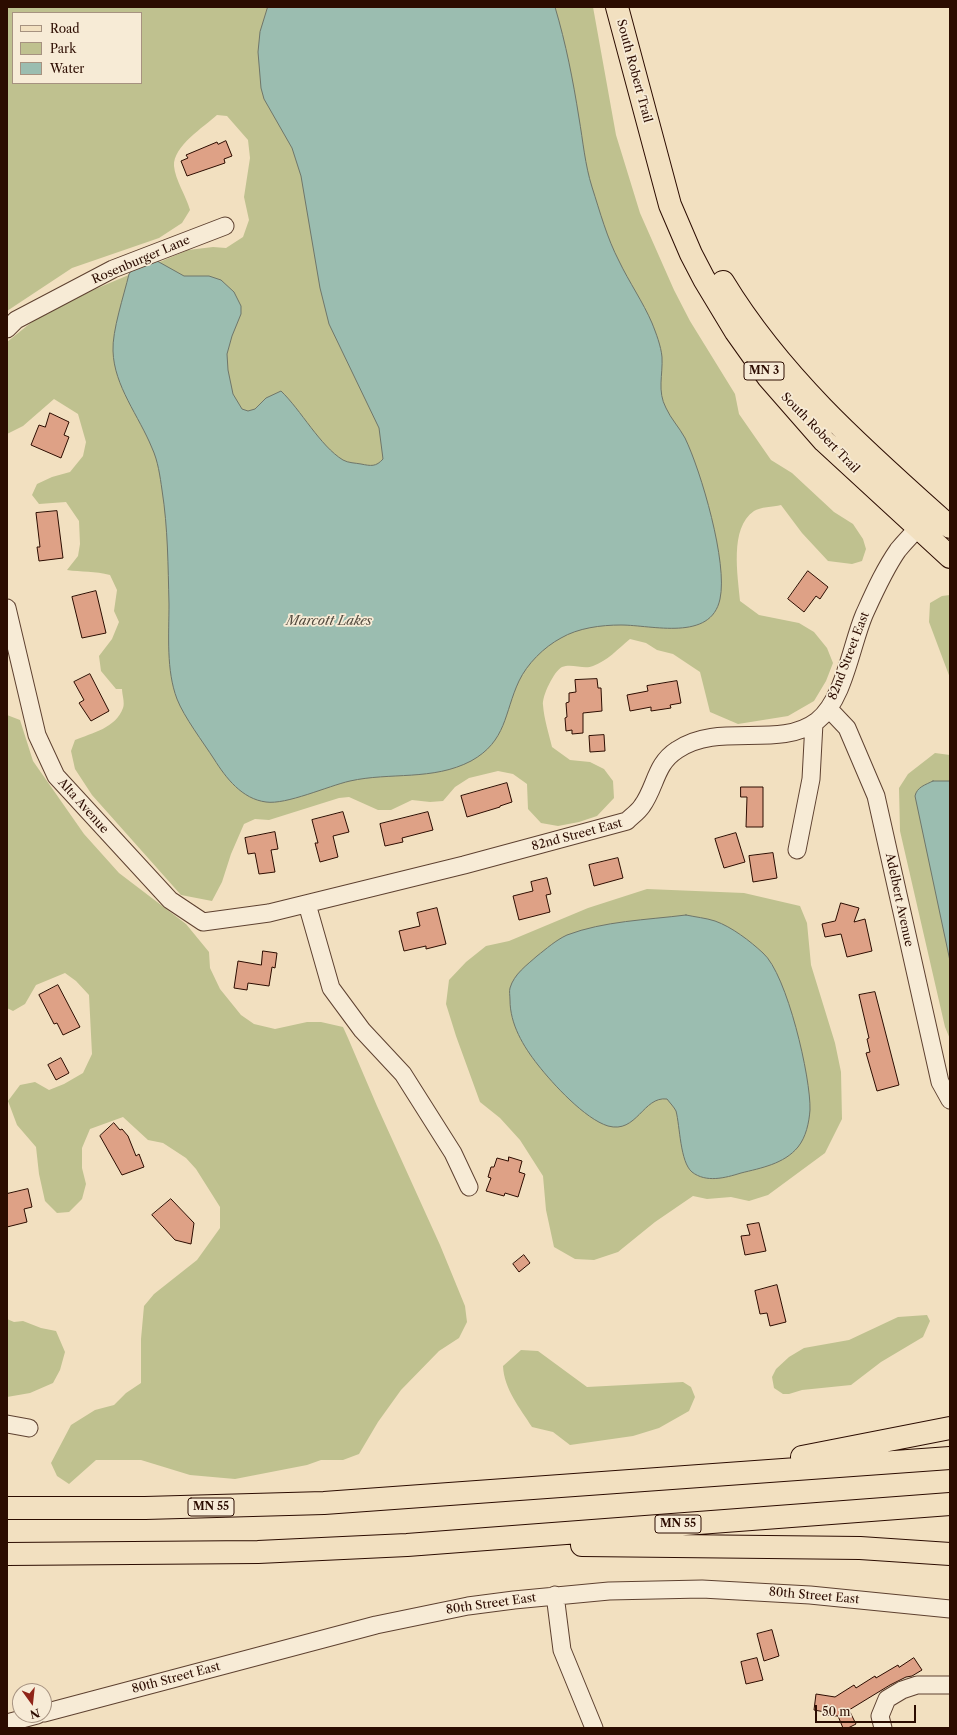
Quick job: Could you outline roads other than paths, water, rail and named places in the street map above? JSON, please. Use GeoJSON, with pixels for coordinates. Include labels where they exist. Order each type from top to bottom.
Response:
{"type":"FeatureCollection","features":[{"type":"Feature","properties":{"kind":"main road","name":"South Robert Trail"},"geometry":{"type":"LineString","coordinates":[[617,7],[664,185],[680,230],[704,279],[736,332],[772,382],[824,441],[950,556]]}},
{"type":"Feature","properties":{"kind":"main road","name":"South Robert Trail"},"geometry":{"type":"LineString","coordinates":[[651,136],[712,265],[759,336],[819,406],[950,527]]}},
{"type":"Feature","properties":{"kind":"main road"},"geometry":{"type":"LineString","coordinates":[[415,1497],[660,1476],[743,1466],[810,1456],[950,1428]]}},
{"type":"Feature","properties":{"kind":"main road","name":"MN 55"},"geometry":{"type":"LineString","coordinates":[[7,1508],[248,1506],[415,1497],[950,1458]]}},
{"type":"Feature","properties":{"kind":"main road","name":"MN 55"},"geometry":{"type":"LineString","coordinates":[[7,1554],[251,1552],[407,1545],[950,1504]]}},
{"type":"Feature","properties":{"kind":"main road"},"geometry":{"type":"LineString","coordinates":[[407,1545],[786,1546],[860,1548],[950,1554]]}},
{"type":"Feature","properties":{"kind":"street","name":"Rosenburger Lane"},"geometry":{"type":"LineString","coordinates":[[12,324],[113,269],[225,226]]}},
{"type":"Feature","properties":{"kind":"street","name":"82nd Street East"},"geometry":{"type":"LineString","coordinates":[[202,922],[270,914],[464,865],[628,821],[643,806],[663,762],[677,750],[692,742],[711,736],[785,734],[803,729],[814,723],[829,709],[848,666],[864,617],[880,580],[898,550],[933,512]]}},
{"type":"Feature","properties":{"kind":"street","name":"Alta Avenue"},"geometry":{"type":"LineString","coordinates":[[7,608],[37,735],[56,776],[170,900],[202,922]]}},
{"type":"Feature","properties":{"kind":"street","name":"Adelbert Avenue"},"geometry":{"type":"LineString","coordinates":[[829,709],[847,728],[876,796],[940,1082],[950,1100]]}},
{"type":"Feature","properties":{"kind":"street"},"geometry":{"type":"LineString","coordinates":[[797,850],[811,780],[814,723]]}},
{"type":"Feature","properties":{"kind":"street"},"geometry":{"type":"LineString","coordinates":[[307,904],[331,988],[362,1030],[403,1074],[453,1153],[469,1187]]}},
{"type":"Feature","properties":{"kind":"street"},"geometry":{"type":"LineString","coordinates":[[7,1424],[30,1428]]}},
{"type":"Feature","properties":{"kind":"street","name":"80th Street East"},"geometry":{"type":"LineString","coordinates":[[52,1711],[307,1643],[420,1615],[468,1606],[555,1595],[655,1589],[749,1590],[950,1609]]}},
{"type":"Feature","properties":{"kind":"street"},"geometry":{"type":"LineString","coordinates":[[555,1595],[562,1650],[594,1728]]}},
{"type":"Feature","properties":{"kind":"street"},"geometry":{"type":"LineString","coordinates":[[883,1728],[880,1716],[887,1699],[902,1690],[916,1685],[950,1684]]}},
{"type":"Feature","properties":{"kind":"water","name":"Marcott Lakes"},"geometry":{"type":"Polygon","coordinates":[[[268,7],[555,7],[569,62],[586,162],[592,187],[611,243],[652,323],[661,348],[661,389],[663,402],[670,416],[685,438],[698,472],[712,517],[717,541],[721,583],[720,599],[714,612],[705,621],[693,626],[664,628],[621,625],[598,626],[582,629],[548,646],[531,662],[522,675],[514,693],[503,726],[492,745],[471,761],[457,767],[427,774],[365,778],[350,781],[296,798],[274,802],[266,802],[249,797],[229,780],[184,714],[173,688],[170,664],[167,547],[160,474],[156,458],[147,436],[122,389],[114,364],[113,351],[114,333],[119,313],[129,274],[134,267],[150,257],[184,276],[209,276],[221,280],[234,292],[241,306],[241,314],[232,336],[227,354],[228,370],[233,394],[242,409],[248,411],[255,409],[266,398],[281,391],[326,446],[343,460],[376,465],[383,459],[379,428],[329,324],[320,288],[301,176],[292,148],[264,99],[261,88],[258,52],[260,32],[268,7]]]}},
{"type":"Feature","properties":{"kind":"water"},"geometry":{"type":"Polygon","coordinates":[[[933,781],[950,781],[950,961],[915,796],[919,788],[933,781]]]}},
{"type":"Feature","properties":{"kind":"water"},"geometry":{"type":"Polygon","coordinates":[[[686,915],[712,920],[728,927],[758,948],[772,964],[789,1003],[796,1027],[809,1095],[810,1110],[807,1130],[801,1143],[792,1153],[786,1158],[772,1164],[722,1178],[703,1178],[692,1172],[688,1167],[683,1152],[676,1111],[667,1099],[652,1103],[626,1125],[618,1127],[608,1126],[589,1116],[552,1082],[532,1058],[518,1034],[512,1018],[510,989],[514,978],[537,956],[563,937],[581,930],[610,924],[686,915]]]}}]}
